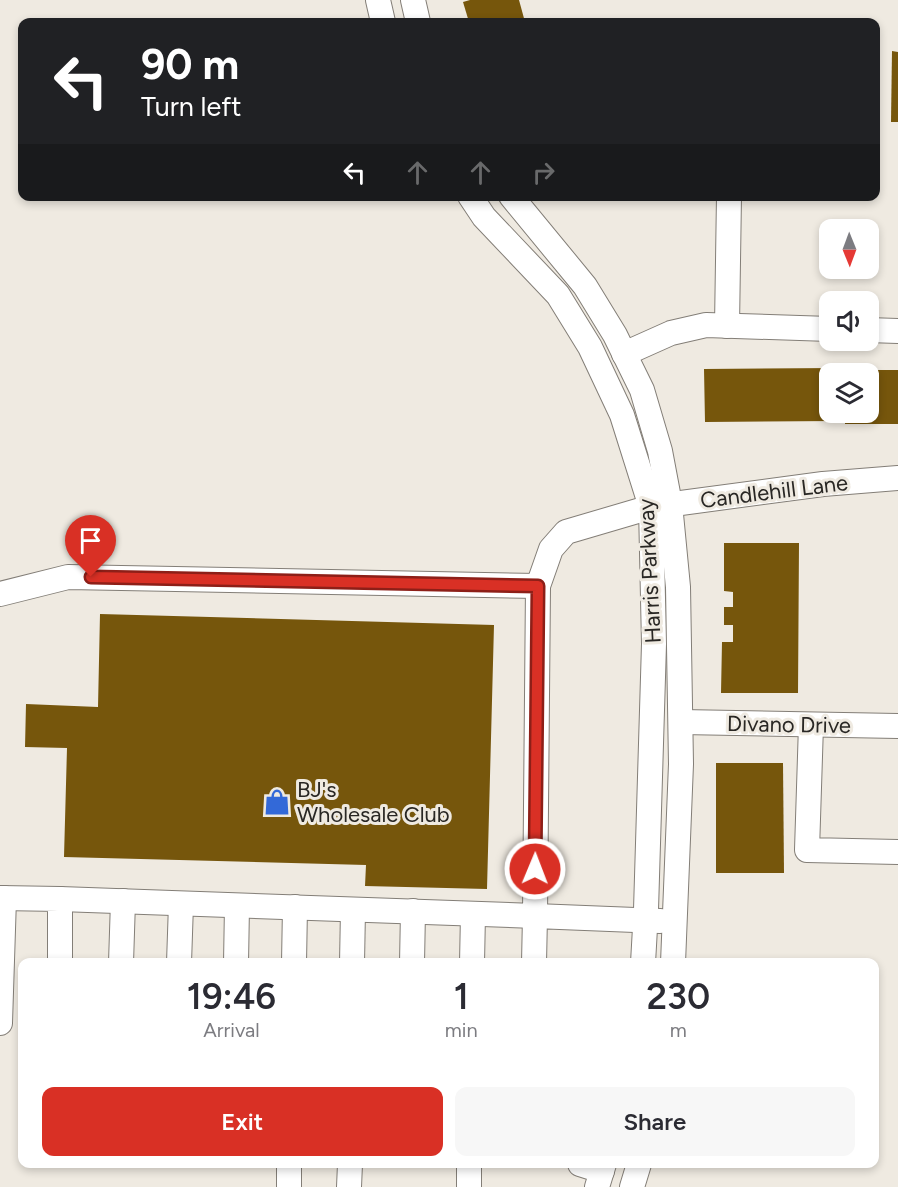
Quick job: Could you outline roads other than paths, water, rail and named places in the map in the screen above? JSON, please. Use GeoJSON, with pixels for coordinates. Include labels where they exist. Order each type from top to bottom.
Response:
{"type":"FeatureCollection","features":[{"type":"Feature","properties":{"kind":"street"},"geometry":{"type":"LineString","coordinates":[[378,0],[382,18]]}},
{"type":"Feature","properties":{"kind":"street"},"geometry":{"type":"LineString","coordinates":[[413,0],[417,18]]}},
{"type":"Feature","properties":{"kind":"street","name":"Harris Parkway"},"geometry":{"type":"LineString","coordinates":[[473,201],[484,217],[558,295],[590,347],[661,506],[678,587],[681,764],[673,958]]}},
{"type":"Feature","properties":{"kind":"street","name":"Harris Parkway"},"geometry":{"type":"LineString","coordinates":[[515,201],[585,286],[642,390],[660,451],[661,506],[643,958]]}},
{"type":"Feature","properties":{"kind":"street"},"geometry":{"type":"LineString","coordinates":[[727,326],[729,201]]}},
{"type":"Feature","properties":{"kind":"street"},"geometry":{"type":"LineString","coordinates":[[624,354],[670,333],[706,325],[819,329]]}},
{"type":"Feature","properties":{"kind":"street"},"geometry":{"type":"LineString","coordinates":[[879,330],[898,331]]}},
{"type":"Feature","properties":{"kind":"street","name":"Candlehill Lane"},"geometry":{"type":"LineString","coordinates":[[534,958],[538,586],[551,549],[566,532],[661,506],[823,484],[898,478]]}},
{"type":"Feature","properties":{"kind":"street"},"geometry":{"type":"LineString","coordinates":[[0,594],[68,577],[538,586]]}},
{"type":"Feature","properties":{"kind":"street","name":"Divano Drive"},"geometry":{"type":"LineString","coordinates":[[681,722],[898,726]]}},
{"type":"Feature","properties":{"kind":"street"},"geometry":{"type":"LineString","coordinates":[[811,725],[807,850],[898,852]]}},
{"type":"Feature","properties":{"kind":"street"},"geometry":{"type":"LineString","coordinates":[[0,1023],[2,898],[675,922]]}},
{"type":"Feature","properties":{"kind":"street"},"geometry":{"type":"LineString","coordinates":[[60,899],[60,958]]}},
{"type":"Feature","properties":{"kind":"street"},"geometry":{"type":"LineString","coordinates":[[121,958],[123,902]]}},
{"type":"Feature","properties":{"kind":"street"},"geometry":{"type":"LineString","coordinates":[[179,958],[181,904]]}},
{"type":"Feature","properties":{"kind":"street"},"geometry":{"type":"LineString","coordinates":[[236,958],[237,906]]}},
{"type":"Feature","properties":{"kind":"street"},"geometry":{"type":"LineString","coordinates":[[294,958],[295,908]]}},
{"type":"Feature","properties":{"kind":"street"},"geometry":{"type":"LineString","coordinates":[[352,958],[353,910]]}},
{"type":"Feature","properties":{"kind":"street"},"geometry":{"type":"LineString","coordinates":[[412,912],[412,958]]}},
{"type":"Feature","properties":{"kind":"street"},"geometry":{"type":"LineString","coordinates":[[472,958],[473,914]]}},
{"type":"Feature","properties":{"kind":"street"},"geometry":{"type":"LineString","coordinates":[[289,1168],[289,1187]]}},
{"type":"Feature","properties":{"kind":"street"},"geometry":{"type":"LineString","coordinates":[[349,1187],[350,1168]]}},
{"type":"Feature","properties":{"kind":"street"},"geometry":{"type":"LineString","coordinates":[[469,1168],[469,1187]]}},
{"type":"Feature","properties":{"kind":"street"},"geometry":{"type":"LineString","coordinates":[[632,1187],[638,1168]]}},
{"type":"Feature","properties":{"kind":"place","name":"BJ's Wholesale Club"},"geometry":{"type":"Point","coordinates":[277,802]}}]}
